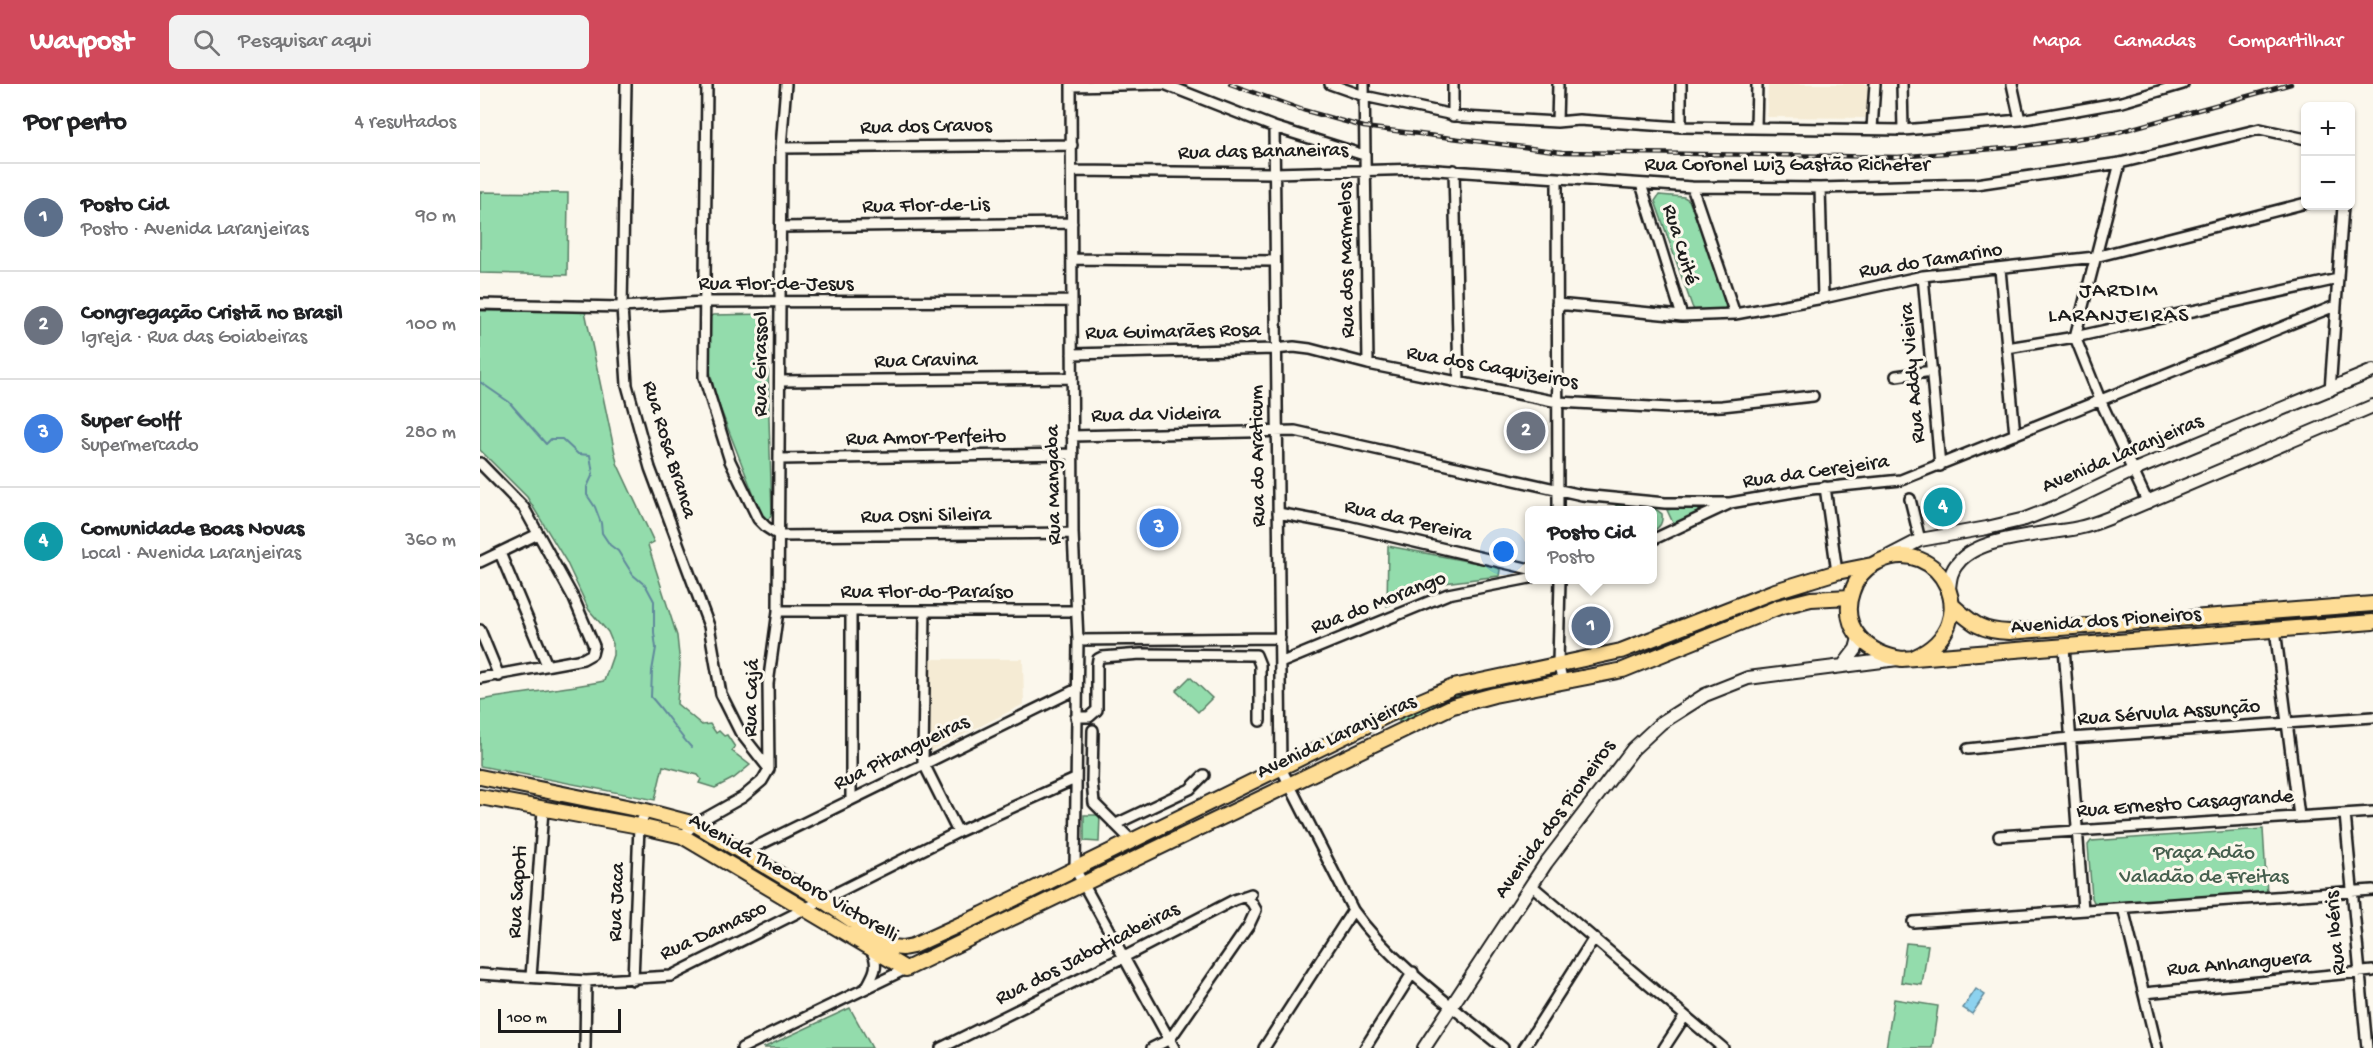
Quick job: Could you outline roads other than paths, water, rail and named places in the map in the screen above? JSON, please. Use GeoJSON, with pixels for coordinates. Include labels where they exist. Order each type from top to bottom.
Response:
{"type":"FeatureCollection","features":[{"type":"Feature","properties":{"kind":"main road"},"geometry":{"type":"LineString","coordinates":[[1897,556],[1922,561],[1942,578],[1949,589],[1952,605],[1951,619],[1946,632],[1933,647],[1908,658],[1885,656],[1871,649],[1859,638],[1852,625],[1849,611],[1854,584],[1878,562],[1897,556]]}},
{"type":"Feature","properties":{"kind":"main road","name":"Avenida Laranjeiras"},"geometry":{"type":"LineString","coordinates":[[891,947],[913,946],[1390,714],[1453,687],[1621,651],[1740,604],[1837,572],[1878,562]]}},
{"type":"Feature","properties":{"kind":"main road","name":"Avenida Laranjeiras"},"geometry":{"type":"LineString","coordinates":[[906,969],[1454,706],[1494,694],[1623,670],[1779,607],[1811,598],[1850,597]]}},
{"type":"Feature","properties":{"kind":"main road","name":"Avenida dos Pioneiros"},"geometry":{"type":"LineString","coordinates":[[1952,605],[1989,631],[2009,632],[2373,604]]}},
{"type":"Feature","properties":{"kind":"main road","name":"Avenida dos Pioneiros"},"geometry":{"type":"LineString","coordinates":[[1908,658],[2373,622]]}},
{"type":"Feature","properties":{"kind":"main road","name":"Avenida Theodoro Victorelli"},"geometry":{"type":"LineString","coordinates":[[480,777],[646,811],[695,824],[822,900],[891,947]]}},
{"type":"Feature","properties":{"kind":"main road","name":"Avenida Theodoro Victorelli"},"geometry":{"type":"LineString","coordinates":[[480,797],[682,836],[906,969]]}},
{"type":"Feature","properties":{"kind":"street","name":"Rua Rosa Branca"},"geometry":{"type":"LineString","coordinates":[[626,84],[622,307],[627,385],[650,468],[709,627],[721,694],[740,732],[769,769]]}},
{"type":"Feature","properties":{"kind":"street"},"geometry":{"type":"LineString","coordinates":[[707,84],[704,377],[730,461],[758,519],[780,536]]}},
{"type":"Feature","properties":{"kind":"street","name":"Rua Girassol"},"geometry":{"type":"LineString","coordinates":[[780,536],[781,148],[786,84]]}},
{"type":"Feature","properties":{"kind":"street"},"geometry":{"type":"LineString","coordinates":[[1071,85],[1164,84],[1274,127],[1364,155]]}},
{"type":"Feature","properties":{"kind":"street"},"geometry":{"type":"LineString","coordinates":[[1330,84],[1364,96],[1453,116],[1557,122],[1579,120],[1681,127],[1903,130],[2020,120],[2122,102],[2183,84]]}},
{"type":"Feature","properties":{"kind":"street","name":"Rua dos Marmelos"},"geometry":{"type":"LineString","coordinates":[[1364,84],[1368,364]]}},
{"type":"Feature","properties":{"kind":"street"},"geometry":{"type":"LineString","coordinates":[[1453,84],[1453,116]]}},
{"type":"Feature","properties":{"kind":"street"},"geometry":{"type":"LineString","coordinates":[[1557,122],[1558,84]]}},
{"type":"Feature","properties":{"kind":"street"},"geometry":{"type":"LineString","coordinates":[[1681,84],[1681,127]]}},
{"type":"Feature","properties":{"kind":"street"},"geometry":{"type":"LineString","coordinates":[[1756,127],[1757,84]]}},
{"type":"Feature","properties":{"kind":"street"},"geometry":{"type":"LineString","coordinates":[[1872,129],[1875,84]]}},
{"type":"Feature","properties":{"kind":"street"},"geometry":{"type":"LineString","coordinates":[[1902,84],[1903,130]]}},
{"type":"Feature","properties":{"kind":"street"},"geometry":{"type":"LineString","coordinates":[[2012,84],[2020,120]]}},
{"type":"Feature","properties":{"kind":"street","name":"Rua Mangaba"},"geometry":{"type":"LineString","coordinates":[[1071,85],[1072,454],[1078,639],[1075,869]]}},
{"type":"Feature","properties":{"kind":"street","name":"Rua do Araticum"},"geometry":{"type":"LineString","coordinates":[[1274,127],[1281,768],[1353,909],[1365,926],[1413,972],[1503,1048]]}},
{"type":"Feature","properties":{"kind":"street","name":"Rua Coronel Luiz Gastão Richeter"},"geometry":{"type":"LineString","coordinates":[[1454,170],[1692,187],[1820,188],[1976,184],[2120,164],[2260,129],[2301,138]]}},
{"type":"Feature","properties":{"kind":"street","name":"Rua dos Cravos"},"geometry":{"type":"LineString","coordinates":[[781,148],[1072,145]]}},
{"type":"Feature","properties":{"kind":"street"},"geometry":{"type":"LineString","coordinates":[[2120,164],[2075,336],[2101,402],[2148,503]]}},
{"type":"Feature","properties":{"kind":"street","name":"Rua das Bananeiras"},"geometry":{"type":"LineString","coordinates":[[1072,171],[1274,173],[1364,169],[1454,170]]}},
{"type":"Feature","properties":{"kind":"street"},"geometry":{"type":"LineString","coordinates":[[1454,170],[1458,382]]}},
{"type":"Feature","properties":{"kind":"street"},"geometry":{"type":"LineString","coordinates":[[1557,179],[1558,506]]}},
{"type":"Feature","properties":{"kind":"street","name":"Rua Cuité"},"geometry":{"type":"LineString","coordinates":[[1641,184],[1682,316]]}},
{"type":"Feature","properties":{"kind":"street","name":"Rua Cuité"},"geometry":{"type":"LineString","coordinates":[[1692,187],[1735,314]]}},
{"type":"Feature","properties":{"kind":"street"},"geometry":{"type":"LineString","coordinates":[[1820,188],[1823,298]]}},
{"type":"Feature","properties":{"kind":"street","name":"Rua do Tamarino"},"geometry":{"type":"LineString","coordinates":[[1557,304],[1682,316],[1735,314],[1923,276],[2095,257],[2301,204]]}},
{"type":"Feature","properties":{"kind":"street"},"geometry":{"type":"LineString","coordinates":[[2330,391],[2343,210]]}},
{"type":"Feature","properties":{"kind":"street","name":"Rua Flor-de-Lis"},"geometry":{"type":"LineString","coordinates":[[781,227],[1072,223]]}},
{"type":"Feature","properties":{"kind":"street"},"geometry":{"type":"LineString","coordinates":[[1072,259],[1275,261]]}},
{"type":"Feature","properties":{"kind":"street"},"geometry":{"type":"LineString","coordinates":[[2000,269],[2015,435]]}},
{"type":"Feature","properties":{"kind":"street","name":"Rua Addy Vieira"},"geometry":{"type":"LineString","coordinates":[[1923,276],[1940,466]]}},
{"type":"Feature","properties":{"kind":"street"},"geometry":{"type":"LineString","coordinates":[[2007,348],[2075,336],[2338,279]]}},
{"type":"Feature","properties":{"kind":"street","name":"Rua Flor-de-Jesus"},"geometry":{"type":"LineString","coordinates":[[480,304],[622,307],[703,302],[780,304],[1072,301]]}},
{"type":"Feature","properties":{"kind":"street","name":"Rua da Cerejeira"},"geometry":{"type":"LineString","coordinates":[[1276,432],[1306,433],[1582,495],[1665,503],[1730,503],[1825,487],[1901,480],[2101,402],[2335,306]]}},
{"type":"Feature","properties":{"kind":"street","name":"Rua dos Caquizeiros"},"geometry":{"type":"LineString","coordinates":[[1275,349],[1294,346],[1368,364],[1558,402],[1670,408],[1722,406],[1813,396]]}},
{"type":"Feature","properties":{"kind":"street","name":"Rua Guimarães Rosa"},"geometry":{"type":"LineString","coordinates":[[1072,354],[1275,349]]}},
{"type":"Feature","properties":{"kind":"street"},"geometry":{"type":"LineString","coordinates":[[1896,376],[1932,371]]}},
{"type":"Feature","properties":{"kind":"street","name":"Avenida Laranjeiras"},"geometry":{"type":"LineString","coordinates":[[1878,562],[1920,540],[2025,519],[2061,506],[2132,471],[2330,391],[2373,371]]}},
{"type":"Feature","properties":{"kind":"street","name":"Rua Cravina"},"geometry":{"type":"LineString","coordinates":[[780,381],[1072,378]]}},
{"type":"Feature","properties":{"kind":"street"},"geometry":{"type":"LineString","coordinates":[[1949,589],[1951,573],[1958,562],[1980,548],[1995,543],[2081,528],[2148,503],[2373,406]]}},
{"type":"Feature","properties":{"kind":"street","name":"Rua da Videira"},"geometry":{"type":"LineString","coordinates":[[1072,436],[1276,432]]}},
{"type":"Feature","properties":{"kind":"street","name":"Rua Amor-Perfeito"},"geometry":{"type":"LineString","coordinates":[[780,459],[1072,454]]}},
{"type":"Feature","properties":{"kind":"street"},"geometry":{"type":"LineString","coordinates":[[480,463],[524,507],[574,599],[594,646],[592,654],[583,658],[480,678]]}},
{"type":"Feature","properties":{"kind":"street"},"geometry":{"type":"LineString","coordinates":[[1825,487],[1837,572]]}},
{"type":"Feature","properties":{"kind":"street"},"geometry":{"type":"LineString","coordinates":[[1910,499],[1920,540]]}},
{"type":"Feature","properties":{"kind":"street"},"geometry":{"type":"LineString","coordinates":[[1657,538],[1730,503]]}},
{"type":"Feature","properties":{"kind":"street","name":"Rua da Pereira"},"geometry":{"type":"LineString","coordinates":[[1278,513],[1347,526],[1525,568]]}},
{"type":"Feature","properties":{"kind":"street","name":"Rua Osni Sileira"},"geometry":{"type":"LineString","coordinates":[[780,536],[1073,533]]}},
{"type":"Feature","properties":{"kind":"street"},"geometry":{"type":"LineString","coordinates":[[480,562],[538,534]]}},
{"type":"Feature","properties":{"kind":"street","name":"Rua Cajá"},"geometry":{"type":"LineString","coordinates":[[769,769],[768,684],[778,611],[780,536]]}},
{"type":"Feature","properties":{"kind":"street"},"geometry":{"type":"LineString","coordinates":[[500,553],[547,665]]}},
{"type":"Feature","properties":{"kind":"street","name":"Rua do Morango"},"geometry":{"type":"LineString","coordinates":[[1280,663],[1448,594],[1525,579]]}},
{"type":"Feature","properties":{"kind":"street"},"geometry":{"type":"LineString","coordinates":[[1560,584],[1558,663],[1563,682]]}},
{"type":"Feature","properties":{"kind":"street","name":"Rua Flor-do-Paraíso"},"geometry":{"type":"LineString","coordinates":[[778,611],[1076,611]]}},
{"type":"Feature","properties":{"kind":"street"},"geometry":{"type":"LineString","coordinates":[[851,611],[851,799]]}},
{"type":"Feature","properties":{"kind":"street"},"geometry":{"type":"LineString","coordinates":[[925,611],[923,762],[957,832]]}},
{"type":"Feature","properties":{"kind":"street"},"geometry":{"type":"LineString","coordinates":[[2275,629],[2299,816]]}},
{"type":"Feature","properties":{"kind":"street"},"geometry":{"type":"LineString","coordinates":[[480,630],[499,676]]}},
{"type":"Feature","properties":{"kind":"street"},"geometry":{"type":"LineString","coordinates":[[1078,639],[1280,638]]}},
{"type":"Feature","properties":{"kind":"street"},"geometry":{"type":"LineString","coordinates":[[1843,666],[1856,649],[1859,638]]}},
{"type":"Feature","properties":{"kind":"street"},"geometry":{"type":"LineString","coordinates":[[2064,647],[2083,910]]}},
{"type":"Feature","properties":{"kind":"street"},"geometry":{"type":"LineString","coordinates":[[1076,717],[1089,717],[1097,710],[1097,665],[1098,660],[1102,657],[1141,654],[1256,655],[1260,665],[1260,721]]}},
{"type":"Feature","properties":{"kind":"street","name":"Avenida dos Pioneiros"},"geometry":{"type":"LineString","coordinates":[[1424,1048],[1531,885],[1608,780],[1633,749],[1661,723],[1705,695],[1748,678],[1908,658]]}},
{"type":"Feature","properties":{"kind":"street","name":"Rua Pitangueiras"},"geometry":{"type":"LineString","coordinates":[[743,853],[923,762],[1077,689]]}},
{"type":"Feature","properties":{"kind":"street","name":"Rua Sérvula Assunção"},"geometry":{"type":"LineString","coordinates":[[1968,749],[2070,738],[2373,717]]}},
{"type":"Feature","properties":{"kind":"street"},"geometry":{"type":"LineString","coordinates":[[1094,730],[1092,781],[1095,803],[1132,841]]}},
{"type":"Feature","properties":{"kind":"street"},"geometry":{"type":"LineString","coordinates":[[682,836],[695,824],[743,797],[762,781],[769,769]]}},
{"type":"Feature","properties":{"kind":"street"},"geometry":{"type":"LineString","coordinates":[[1116,824],[1190,789],[1204,774]]}},
{"type":"Feature","properties":{"kind":"street","name":"Rua Damasco"},"geometry":{"type":"LineString","coordinates":[[480,974],[586,981],[671,976],[957,832],[1076,779]]}},
{"type":"Feature","properties":{"kind":"street","name":"Rua Sapoti"},"geometry":{"type":"LineString","coordinates":[[531,977],[543,810]]}},
{"type":"Feature","properties":{"kind":"street"},"geometry":{"type":"LineString","coordinates":[[639,826],[646,811]]}},
{"type":"Feature","properties":{"kind":"street","name":"Rua Ernesto Casagrande"},"geometry":{"type":"LineString","coordinates":[[1999,836],[2373,812]]}},
{"type":"Feature","properties":{"kind":"street","name":"Rua Ibéris"},"geometry":{"type":"LineString","coordinates":[[2345,814],[2358,972],[2367,1048]]}},
{"type":"Feature","properties":{"kind":"street","name":"Rua Jaca"},"geometry":{"type":"LineString","coordinates":[[633,980],[639,826]]}},
{"type":"Feature","properties":{"kind":"street"},"geometry":{"type":"LineString","coordinates":[[1075,869],[1172,1044],[1152,1048]]}},
{"type":"Feature","properties":{"kind":"street"},"geometry":{"type":"LineString","coordinates":[[1531,885],[1723,1048]]}},
{"type":"Feature","properties":{"kind":"street"},"geometry":{"type":"LineString","coordinates":[[1913,922],[2373,890]]}},
{"type":"Feature","properties":{"kind":"street","name":"Rua dos Jaboticabeiras"},"geometry":{"type":"LineString","coordinates":[[941,1048],[1248,895],[1256,910],[1249,925],[1172,1044]]}},
{"type":"Feature","properties":{"kind":"street"},"geometry":{"type":"LineString","coordinates":[[2123,908],[2157,1048]]}},
{"type":"Feature","properties":{"kind":"street"},"geometry":{"type":"LineString","coordinates":[[1264,1048],[1353,909]]}},
{"type":"Feature","properties":{"kind":"street"},"geometry":{"type":"LineString","coordinates":[[1524,1048],[1594,938]]}},
{"type":"Feature","properties":{"kind":"street"},"geometry":{"type":"LineString","coordinates":[[866,988],[877,966],[876,958],[870,947]]}},
{"type":"Feature","properties":{"kind":"street","name":"Avenida Laranjeiras"},"geometry":{"type":"LineString","coordinates":[[742,1048],[755,1045],[906,969]]}},
{"type":"Feature","properties":{"kind":"street","name":"Rua Anhanguera"},"geometry":{"type":"LineString","coordinates":[[2144,993],[2373,971]]}},
{"type":"Feature","properties":{"kind":"street"},"geometry":{"type":"LineString","coordinates":[[1365,1048],[1413,972]]}},
{"type":"Feature","properties":{"kind":"street"},"geometry":{"type":"LineString","coordinates":[[585,1048],[586,981]]}},
{"type":"Feature","properties":{"kind":"street"},"geometry":{"type":"LineString","coordinates":[[1664,1048],[1685,1016]]}},
{"type":"Feature","properties":{"kind":"water"},"geometry":{"type":"Polygon","coordinates":[[[1976,989],[1985,995],[1972,1014],[1963,1008],[1976,989]]]}},
{"type":"Feature","properties":{"kind":"waterway"},"geometry":{"type":"LineString","coordinates":[[480,382],[509,402],[546,444],[551,439],[562,439],[578,454],[590,455],[593,474],[587,487],[587,495],[595,507],[602,533],[610,545],[618,551],[633,575],[646,586],[654,601],[656,648],[651,697],[691,747]]}},
{"type":"Feature","properties":{"kind":"railway"},"geometry":{"type":"LineString","coordinates":[[1230,84],[1303,110],[1364,127],[1562,152],[1898,157],[2017,147],[2115,133],[2291,84]]}},
{"type":"Feature","properties":{"kind":"place","name":"Congregação Cristã no Brasil"},"geometry":{"type":"Point","coordinates":[1526,431]}},
{"type":"Feature","properties":{"kind":"place","name":"Comunidade Boas Novas"},"geometry":{"type":"Point","coordinates":[1943,507]}},
{"type":"Feature","properties":{"kind":"place","name":"Super Golff"},"geometry":{"type":"Point","coordinates":[1159,528]}},
{"type":"Feature","properties":{"kind":"place","name":"Posto Cid"},"geometry":{"type":"Point","coordinates":[1591,626]}},
{"type":"Feature","properties":{"kind":"district","name":"JARDIM LARANJEIRAS"},"geometry":{"type":"Point","coordinates":[2119,304]}},
{"type":"Feature","properties":{"kind":"park label","name":"Praça Adão Valadão de Freitas"},"geometry":{"type":"Point","coordinates":[2204,866]}}]}
